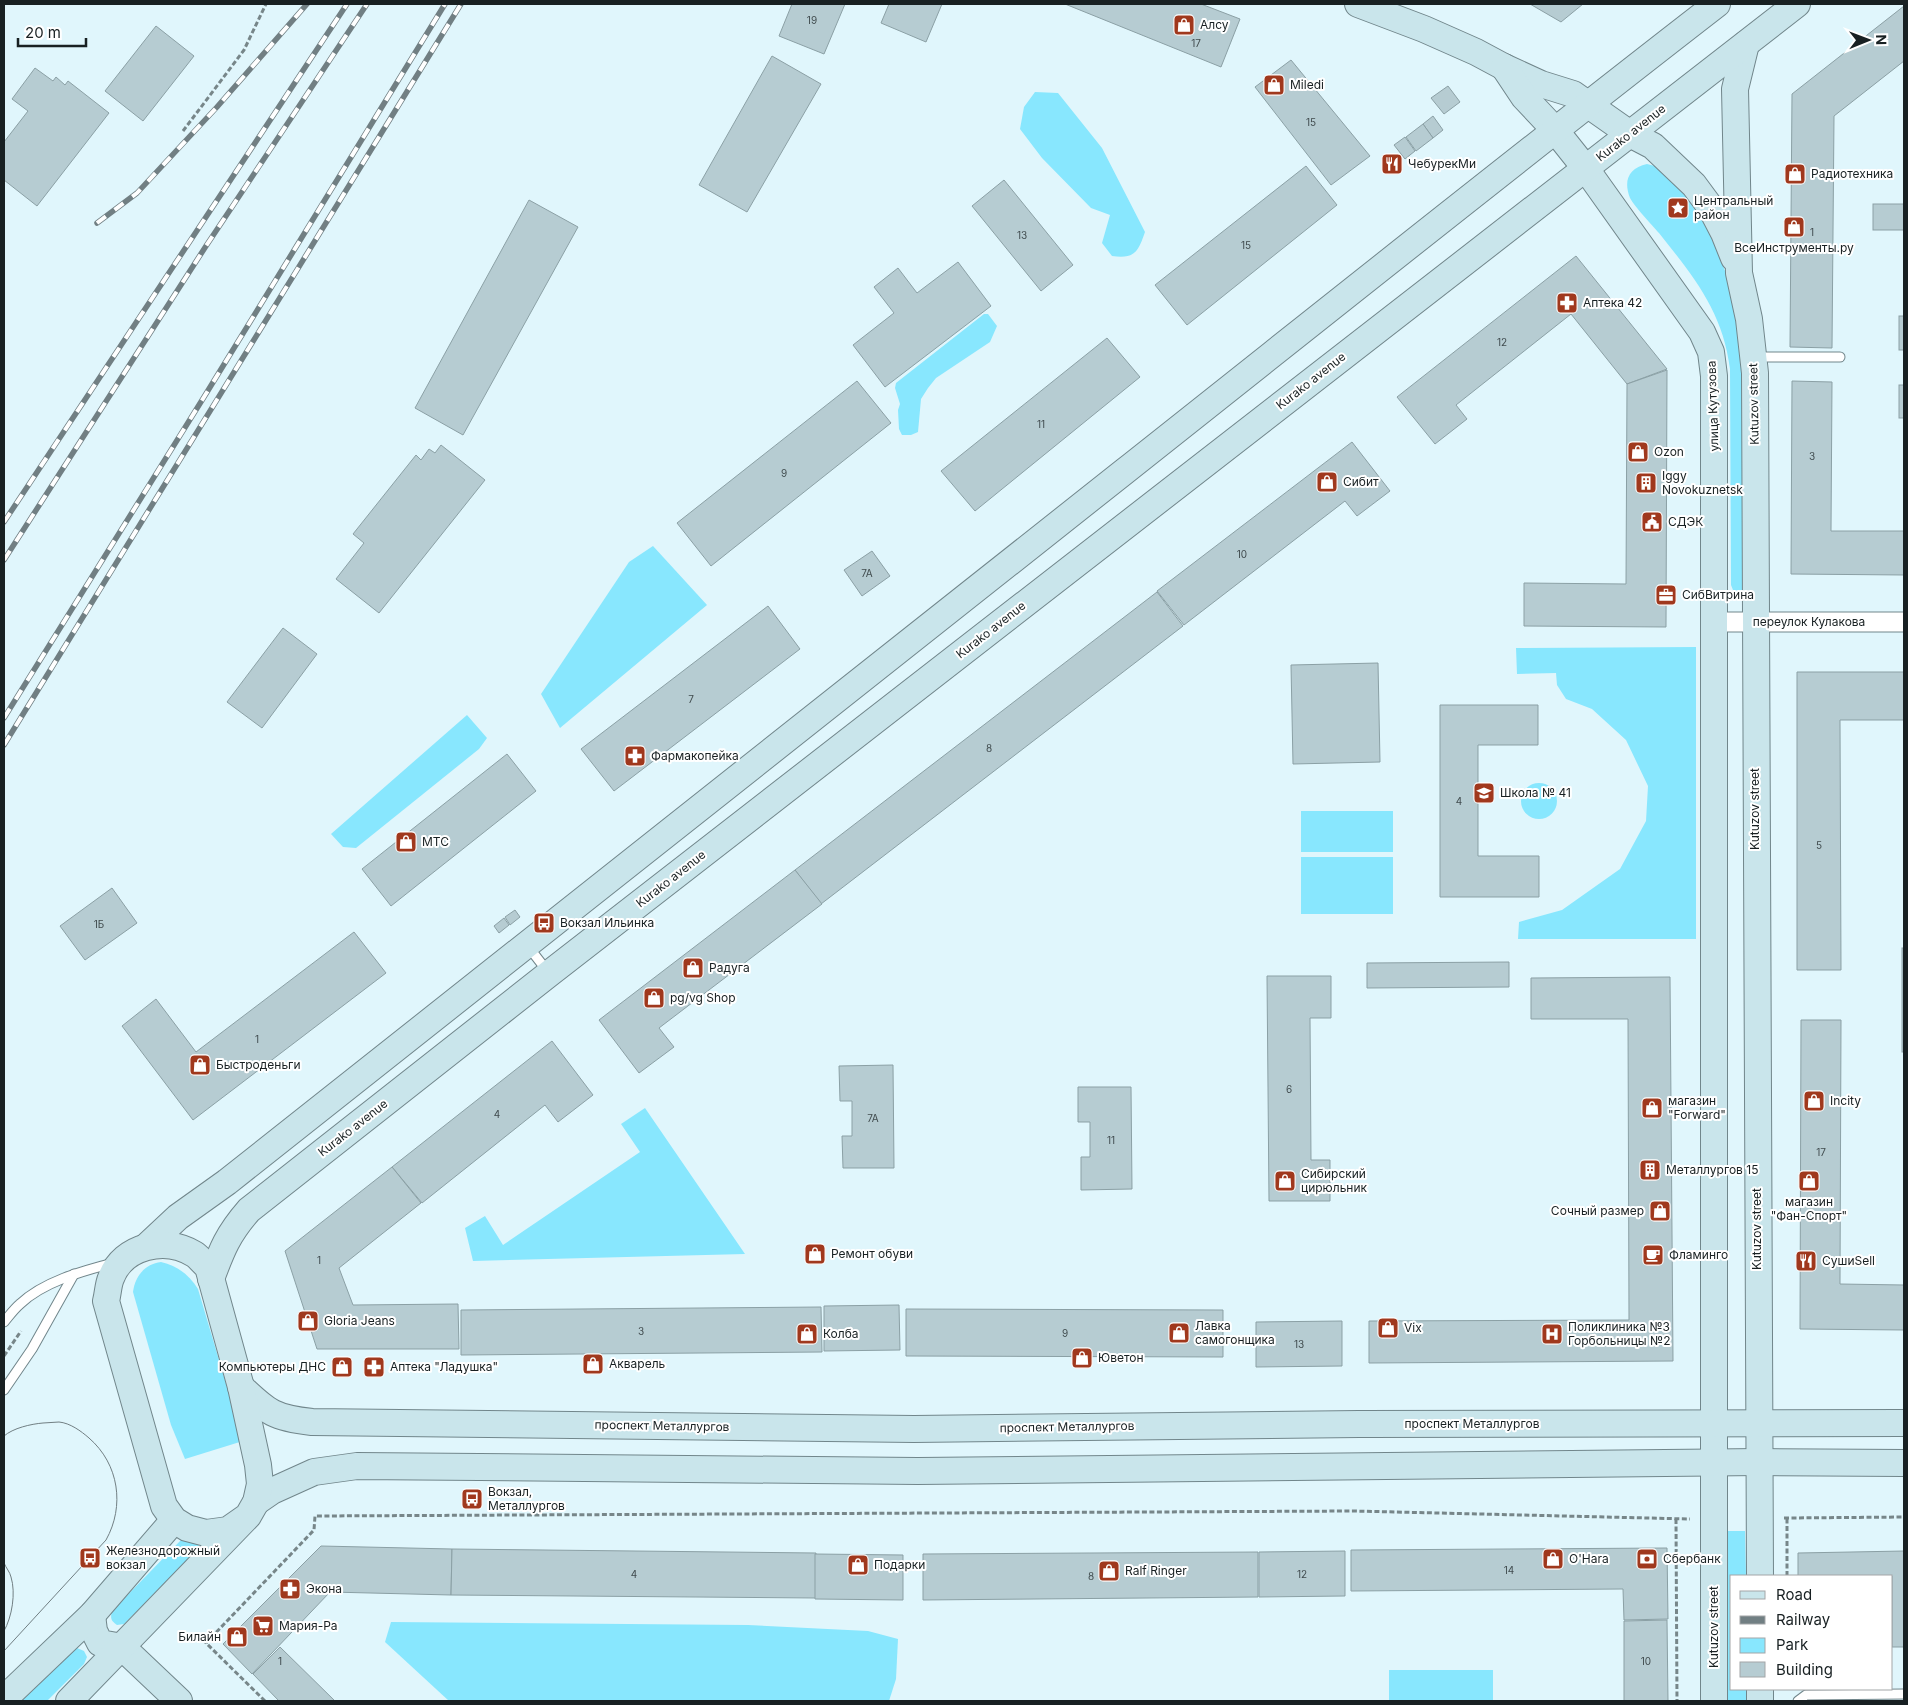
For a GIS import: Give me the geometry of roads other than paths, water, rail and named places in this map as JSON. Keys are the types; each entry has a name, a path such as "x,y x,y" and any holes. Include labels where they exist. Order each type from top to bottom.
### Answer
{"main road":[{"path":"1358,4 1424,29 1541,84 1574,94 1630,134 1653,146 1694,185 1711,208 1724,233 1739,273"},
{"path":"1717,4 525,943 226,1182 178,1217 147,1246 133,1252 122,1260 111,1278 106,1302 164,1506 174,1520 187,1528 206,1533 228,1530 272,1491 314,1472 357,1466 928,1471 1759,1462 1904,1463"},
{"name":"Kurako avenue","path":"212,1279 232,1230 249,1210 550,973 1797,4"},
{"name":"Kutuzov street","path":"1746,44 1735,89 1739,273 1749,319 1754,373 1760,1575"},
{"name":"улица Кутузова","path":"1504,67 1524,97 1555,130 1586,169 1702,332 1711,352 1714,376 1714,622"},
{"name":"Kutuzov street","path":"1714,622 1714,1701"},
{"path":"69,1701 252,1509 260,1484 241,1388 208,1267 194,1254 173,1245 147,1246"},
{"name":"проспект Металлургов","path":"241,1388 263,1408 274,1414 285,1419 312,1422 914,1429 1714,1423 1904,1424"},
{"path":"4,1698 92,1615 174,1520"},
{"path":"92,1615 94,1631 100,1643 122,1647 179,1701"}],"street":[{"name":"переулок Кулакова","path":"1714,622 1904,622"}],"lane":[{"path":"1753,356 1840,357"},
{"path":"525,943 550,973"},
{"path":"4,1322 20,1303 46,1287 74,1273 122,1260"},
{"path":"4,1390 32,1349 74,1273"},
{"path":"1798,1701 1806,1695 1904,1694"}],"tram line":[{"path":"4,1436 28,1425 59,1422 75,1428 89,1438 107,1460 113,1473 117,1500 116,1513 106,1540 4,1651"},
{"path":"4,1563 10,1575 13,1590 11,1612 4,1631"}],"railway":[{"path":"97,223 137,193 217,107 307,4"},
{"path":"4,522 347,4"},
{"path":"4,560 206,246 367,4"},
{"path":"4,718 445,4"},
{"path":"4,745 461,4"}],"place":[{"name":"Алсу","path":"1184,25"},
{"name":"Miledi","path":"1274,85"},
{"name":"ЧебурекМи","path":"1392,164"},
{"name":"Радиотехника","path":"1795,174"},
{"name":"Центральный район","path":"1678,208"},
{"name":"ВсеИнструменты.ру","path":"1794,227"},
{"name":"Аптека 42","path":"1567,303"},
{"name":"Ozon","path":"1638,452"},
{"name":"Сибит","path":"1327,482"},
{"name":"Iggy Novokuznetsk","path":"1646,483"},
{"name":"СДЭК","path":"1652,522"},
{"name":"СибВитрина","path":"1666,595"},
{"name":"Фармакопейка","path":"635,756"},
{"name":"Школа № 41","path":"1484,793"},
{"name":"МТС","path":"406,842"},
{"name":"Вокзал Ильинка","path":"544,923"},
{"name":"Радуга","path":"693,968"},
{"name":"pg/vg Shop","path":"654,998"},
{"name":"Быстроденьги","path":"200,1065"},
{"name":"Incity","path":"1814,1101"},
{"name":"магазин \"Forward\"","path":"1652,1108"},
{"name":"Металлургов 15","path":"1650,1170"},
{"name":"Сибирский цирюльник","path":"1285,1181"},
{"name":"магазин \"Фан-Спорт\"","path":"1809,1181"},
{"name":"Сочный размер","path":"1660,1211"},
{"name":"Ремонт обуви","path":"815,1254"},
{"name":"Фламинго","path":"1653,1255"},
{"name":"СушиSell","path":"1806,1261"},
{"name":"Gloria Jeans","path":"308,1321"},
{"name":"Vix","path":"1388,1328"},
{"name":"Лавка самогонщика","path":"1179,1333"},
{"name":"Колба","path":"807,1334"},
{"name":"Поликлиника №3 Горбольницы №2","path":"1552,1334"},
{"name":"Юветон","path":"1082,1358"},
{"name":"Акварель","path":"593,1364"},
{"name":"Компьютеры ДНС","path":"342,1367"},
{"name":"Аптека \"Ладушка\"","path":"374,1367"},
{"name":"Вокзал, Металлургов","path":"472,1499"},
{"name":"Железнодорожный вокзал","path":"90,1558"},
{"name":"O'Hara","path":"1553,1559"},
{"name":"Сбербанк","path":"1647,1559"},
{"name":"Подарки","path":"858,1565"},
{"name":"Ralf Ringer","path":"1109,1571"},
{"name":"Экона","path":"290,1589"},
{"name":"Мария-Ра","path":"263,1626"},
{"name":"Билайн","path":"237,1637"}]}
